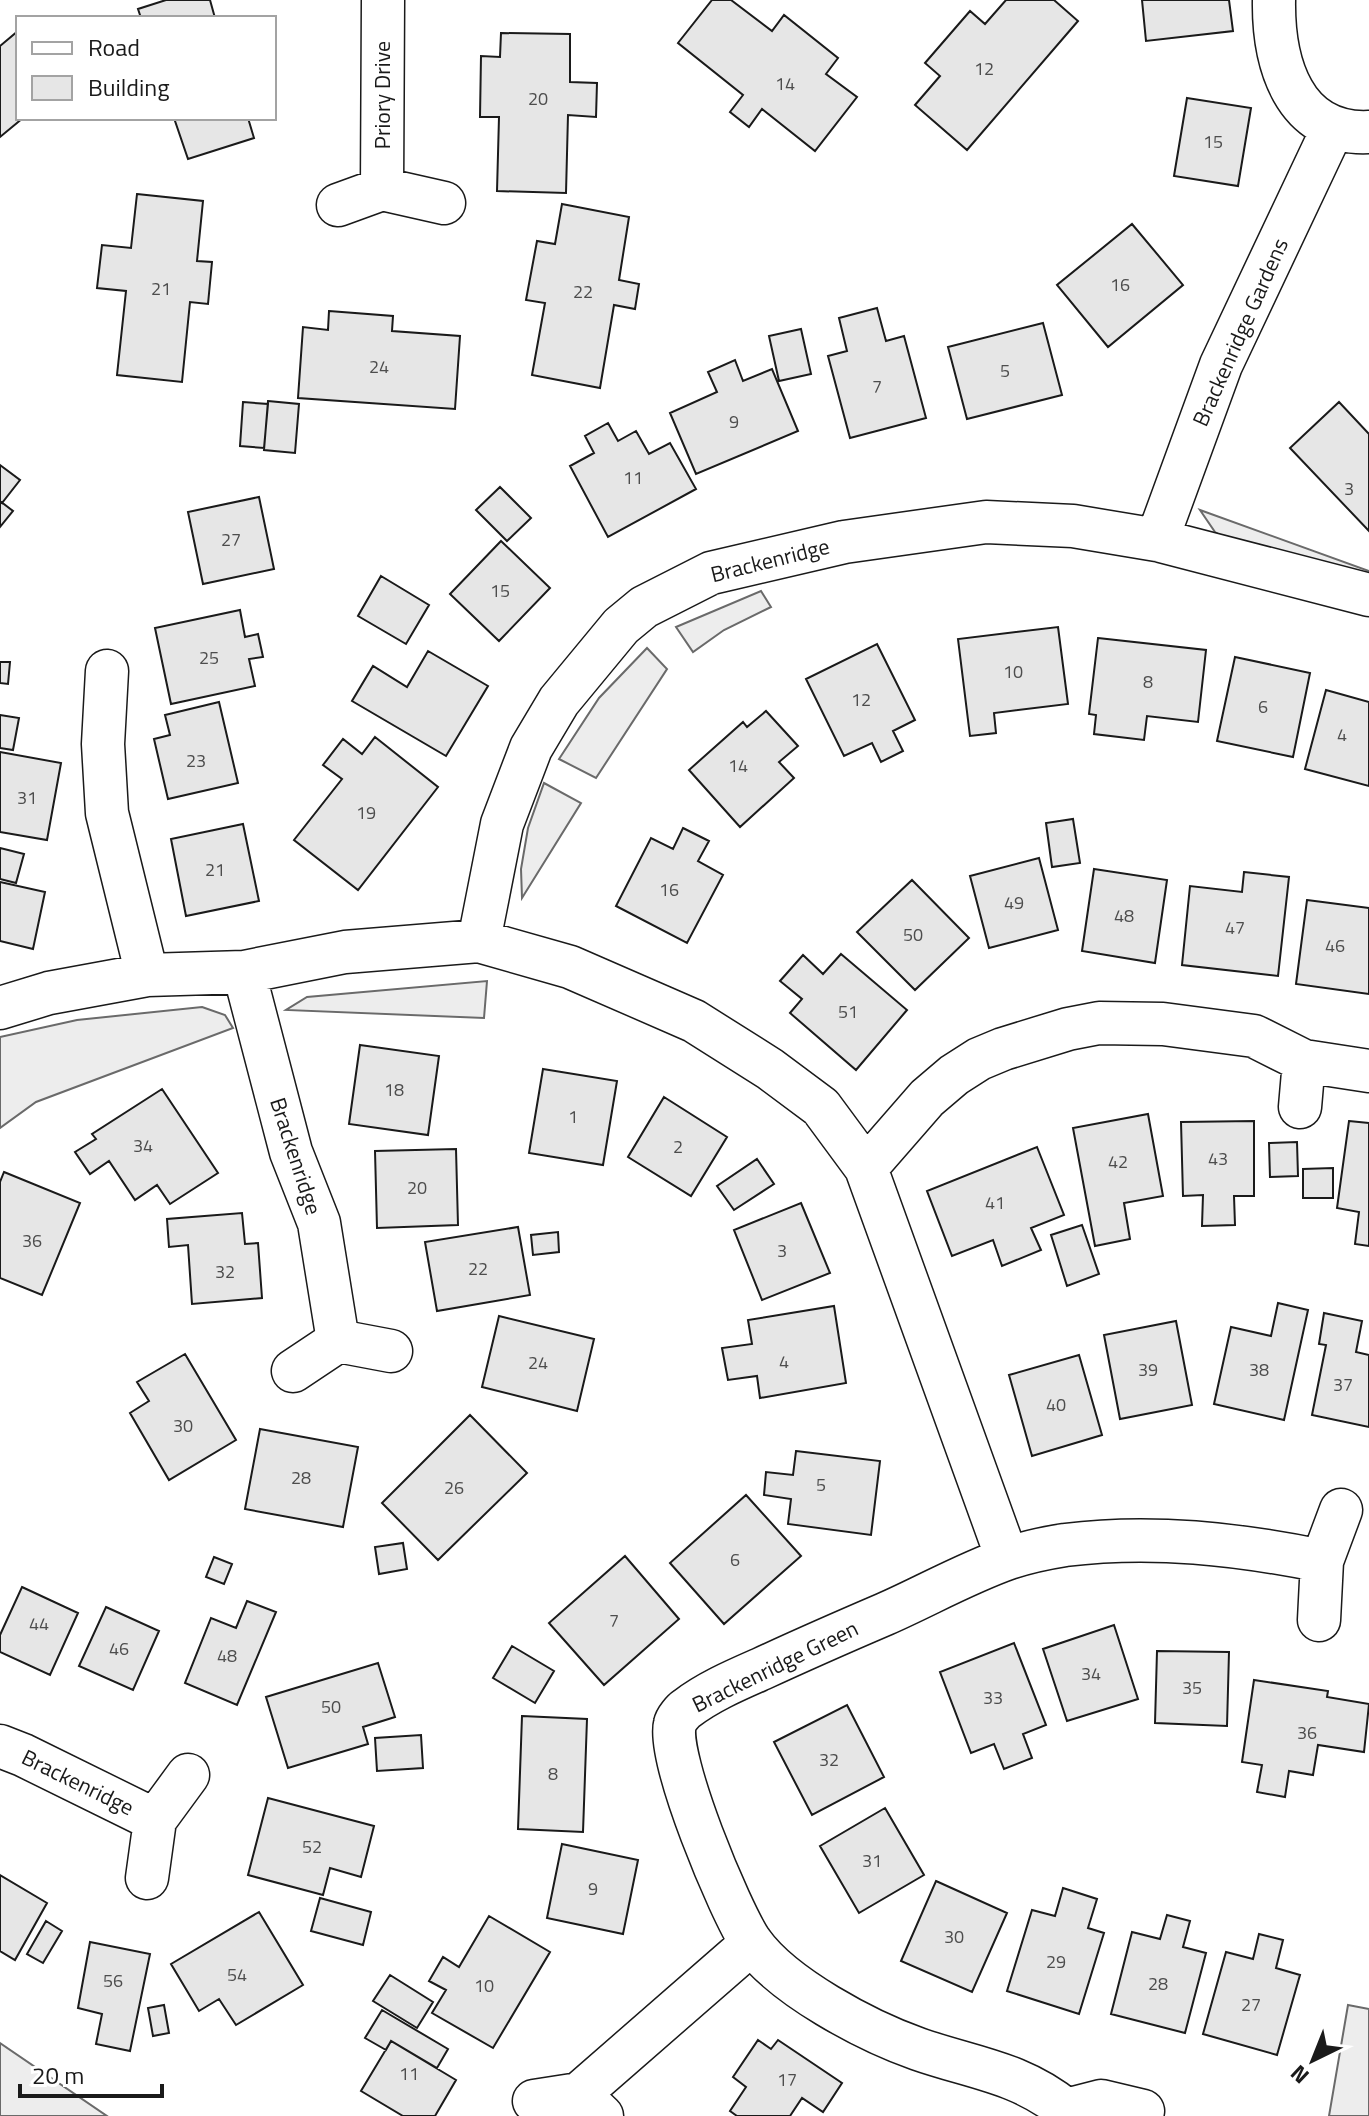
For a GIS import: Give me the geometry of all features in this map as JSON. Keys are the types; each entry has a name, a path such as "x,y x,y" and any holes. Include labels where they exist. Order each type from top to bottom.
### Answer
{"street":[{"name":"Priory Drive","path":"382,189 383,0"},
{"name":"Brackenridge Gardens","path":"1157,540 1221,365 1351,130 1312,116 1296,97 1277,53 1274,0"},
{"path":"338,205 382,189 444,203"},
{"name":"Brackenridge","path":"479,941 502,824 531,748 559,701 621,626 644,607 711,573 844,542 986,522 1073,526 1157,540 1369,595"},
{"path":"107,671 103,744 107,813 147,975"},
{"path":"0,1008 49,993 147,975 244,972 345,952 479,941 570,967 694,1021 770,1069 821,1107 866,1168 1007,1558"},
{"name":"Brackenridge","path":"244,972 291,1152 319,1223 338,1341"},
{"path":"866,1168 927,1098 954,1075 1003,1049 1099,1023 1132,1022 1254,1036 1304,1061 1369,1071"},
{"path":"1300,1107 1304,1061"},
{"path":"293,1371 338,1341 391,1351"},
{"path":"1319,1620 1322,1561 1341,1510"},
{"name":"Brackenridge Green","path":"1143,2111 1101,2101 1066,2113 1047,2094 1021,2081 920,2050 847,2017 782,1973 752,1943 727,1898 683,1783 676,1749 675,1723 685,1709 732,1682 1007,1558 1036,1550 1135,1541 1201,1542 1264,1549 1322,1561"},
{"name":"Brackenridge","path":"0,1746 155,1820"},
{"name":"Brackenridge","path":"147,1878 155,1820 188,1775"},
{"path":"534,2101 590,2105 752,1943"}],"shaded area":[{"path":"1200,510 1369,571 1369,575 1225,538 1215,532"},
{"path":"761,591 771,607 724,630 693,652 676,627"},
{"path":"647,648 667,669 596,778 559,759 599,698"},
{"path":"544,783 581,803 522,898 521,869 528,828"},
{"path":"487,981 484,1018 286,1010 307,997"},
{"path":"202,1007 225,1015 233,1028 36,1102 0,1128 0,1037 77,1020"},
{"path":"1348,2005 1369,2009 1369,2116 1329,2116"},
{"path":"0,2043 107,2116 0,2116"}],"building":[{"path":"166,0 210,0 214,16 140,16 138,9"},
{"path":"712,0 731,0 772,31 784,15 838,58 826,74 857,97 815,151 762,109 749,127 730,112 743,95 678,43"},
{"path":"1006,0 1054,0 1078,21 967,150 915,105 940,76 925,63 970,11 985,24"},
{"path":"1142,0 1229,0 1233,31 1146,41"},
{"path":"16,33 16,120 21,120 0,137 0,46"},
{"path":"501,33 570,34 570,82 597,83 596,117 568,115 566,193 497,191 499,117 480,117 481,56 500,57"},
{"path":"1187,98 1251,108 1238,186 1174,176"},
{"path":"175,120 249,120 254,138 188,159"},
{"path":"137,194 203,201 197,261 212,262 208,304 190,302 182,382 117,375 126,291 97,288 102,245 131,248"},
{"path":"562,204 629,217 619,280 639,284 635,309 614,305 600,388 532,375 545,303 526,300 537,241 555,244"},
{"path":"1132,224 1183,285 1108,347 1057,285"},
{"path":"877,308 886,341 904,336 926,418 850,438 828,356 847,351 839,318"},
{"path":"329,311 393,316 392,331 460,336 455,409 298,398 303,327 328,330"},
{"path":"1043,323 1062,395 967,419 948,347"},
{"path":"801,329 811,374 779,381 769,336"},
{"path":"735,360 743,381 772,369 798,431 696,474 670,413 717,392 708,372"},
{"path":"268,401 299,404 295,453 264,450"},
{"path":"243,402 268,404 264,448 240,446"},
{"path":"1339,402 1369,434 1369,531 1290,448"},
{"path":"608,423 618,441 636,431 649,454 670,443 696,489 608,537 570,466 594,453 585,436"},
{"path":"0,465 20,480 2,503 0,501"},
{"path":"500,487 531,518 507,541 476,510"},
{"path":"259,497 274,569 203,584 188,512"},
{"path":"0,501 13,511 0,527"},
{"path":"501,541 550,588 499,641 450,594"},
{"path":"381,576 429,605 406,644 358,616"},
{"path":"240,610 245,637 258,634 263,657 249,659 255,686 171,704 155,628"},
{"path":"1058,627 1068,704 994,713 996,733 970,736 958,639"},
{"path":"1098,638 1206,650 1198,722 1147,716 1144,740 1094,734 1096,715 1089,714"},
{"path":"877,644 915,720 893,731 903,751 881,762 872,743 844,756 806,679"},
{"path":"428,651 488,686 446,756 352,701 373,666 407,687"},
{"path":"1235,657 1310,673 1293,757 1217,741"},
{"path":"0,662 10,662 8,684 0,683"},
{"path":"1326,690 1369,702 1369,786 1305,769"},
{"path":"219,702 238,783 168,799 154,739 170,735 165,715"},
{"path":"766,711 798,746 779,762 794,778 740,827 689,770 743,722 747,727"},
{"path":"0,715 19,718 13,750 0,748"},
{"path":"375,737 438,787 358,890 294,840 342,779 323,765 343,739 362,754"},
{"path":"0,752 61,763 47,840 0,832"},
{"path":"1073,819 1080,863 1052,867 1046,823"},
{"path":"243,824 259,901 186,916 171,839"},
{"path":"683,828 709,841 698,861 723,875 687,943 616,906 651,838 673,849"},
{"path":"0,848 24,854 16,883 0,879"},
{"path":"1039,858 1058,930 989,948 970,876"},
{"path":"1094,869 1167,880 1155,963 1082,951"},
{"path":"1244,872 1289,877 1278,976 1182,965 1190,886 1242,892"},
{"path":"912,880 969,938 915,990 857,932"},
{"path":"0,882 45,892 33,949 0,941"},
{"path":"1307,900 1369,908 1369,994 1296,984"},
{"path":"841,954 907,1010 856,1070 790,1013 802,999 780,981 803,955 823,974"},
{"path":"360,1045 439,1056 428,1135 349,1124"},
{"path":"543,1069 617,1081 603,1165 529,1153"},
{"path":"162,1089 218,1173 170,1204 157,1185 135,1200 109,1161 90,1174 75,1152 96,1139 92,1134"},
{"path":"664,1097 727,1137 691,1196 628,1157"},
{"path":"1148,1114 1163,1196 1124,1203 1130,1239 1095,1246 1073,1128"},
{"path":"1254,1121 1254,1196 1234,1196 1235,1225 1202,1226 1203,1195 1183,1196 1181,1122"},
{"path":"1349,1121 1369,1123 1369,1246 1355,1244 1359,1212 1337,1208"},
{"path":"1297,1142 1298,1176 1270,1177 1269,1143"},
{"path":"1037,1147 1064,1215 1031,1228 1041,1250 1002,1266 993,1240 952,1256 927,1191"},
{"path":"456,1149 458,1225 377,1228 375,1151"},
{"path":"757,1159 774,1184 734,1210 717,1186"},
{"path":"1333,1168 1333,1198 1303,1198 1303,1169"},
{"path":"4,1172 80,1203 42,1295 0,1278 0,1182"},
{"path":"801,1203 830,1273 762,1300 734,1230"},
{"path":"242,1213 245,1244 258,1243 262,1298 192,1304 188,1245 169,1247 167,1219"},
{"path":"1082,1225 1099,1274 1067,1286 1051,1235"},
{"path":"518,1227 530,1295 437,1311 425,1242"},
{"path":"558,1232 559,1252 533,1255 531,1235"},
{"path":"1278,1303 1308,1310 1284,1420 1214,1404 1231,1327 1271,1336"},
{"path":"834,1306 846,1383 760,1398 757,1376 728,1380 722,1348 752,1344 748,1320"},
{"path":"1324,1313 1362,1321 1356,1352 1369,1355 1369,1427 1312,1415 1326,1345 1319,1344"},
{"path":"499,1316 594,1339 577,1411 482,1387"},
{"path":"1176,1321 1192,1405 1120,1419 1104,1335"},
{"path":"185,1354 236,1440 169,1480 130,1413 149,1401 137,1382"},
{"path":"1079,1355 1102,1435 1032,1456 1009,1375"},
{"path":"470,1415 527,1473 438,1560 382,1503"},
{"path":"260,1429 358,1447 343,1527 245,1509"},
{"path":"796,1451 880,1461 871,1535 788,1524 791,1499 764,1495 766,1472 793,1475"},
{"path":"746,1495 801,1556 724,1624 670,1563"},
{"path":"403,1543 407,1569 379,1574 375,1547"},
{"path":"625,1556 679,1619 604,1685 549,1623"},
{"path":"214,1557 232,1564 224,1584 206,1577"},
{"path":"22,1587 78,1613 50,1675 0,1652 0,1635"},
{"path":"247,1601 276,1612 237,1705 185,1683 211,1618 236,1628"},
{"path":"106,1607 159,1631 133,1690 79,1666"},
{"path":"1114,1625 1138,1699 1067,1721 1043,1649"},
{"path":"1014,1643 1046,1725 1023,1734 1032,1758 1004,1769 994,1744 971,1753 940,1672"},
{"path":"512,1646 554,1671 535,1703 493,1678"},
{"path":"1157,1651 1229,1652 1227,1726 1155,1723"},
{"path":"378,1663 395,1717 363,1727 368,1744 288,1768 266,1697"},
{"path":"1254,1680 1328,1691 1327,1697 1369,1704 1364,1752 1318,1745 1313,1775 1289,1771 1285,1797 1257,1792 1262,1765 1242,1762"},
{"path":"847,1705 884,1777 812,1815 774,1742"},
{"path":"522,1716 587,1719 583,1832 518,1829"},
{"path":"421,1735 423,1768 377,1771 375,1738"},
{"path":"268,1798 374,1826 361,1877 330,1868 323,1895 248,1875"},
{"path":"885,1808 924,1875 859,1913 820,1846"},
{"path":"562,1844 638,1860 623,1934 547,1918"},
{"path":"0,1875 47,1903 15,1960 0,1951"},
{"path":"936,1881 1007,1913 972,1992 901,1961"},
{"path":"1063,1888 1097,1899 1088,1928 1104,1933 1079,2014 1007,1991 1032,1910 1055,1916"},
{"path":"320,1898 371,1912 363,1945 311,1931"},
{"path":"259,1912 303,1985 236,2025 219,1999 199,2011 171,1964"},
{"path":"1167,1915 1190,1921 1183,1947 1206,1953 1185,2033 1111,2014 1132,1932 1160,1939"},
{"path":"489,1916 550,1952 493,2048 432,2013 446,1990 429,1981 443,1957 459,1967"},
{"path":"46,1921 62,1931 43,1963 27,1954"},
{"path":"1259,1934 1283,1940 1276,1968 1300,1975 1277,2055 1203,2034 1226,1952 1253,1959"},
{"path":"90,1942 150,1954 130,2051 96,2044 102,2014 78,2008"},
{"path":"390,1975 433,2002 417,2028 373,2001"},
{"path":"164,2005 169,2033 153,2036 148,2008"},
{"path":"382,2010 448,2049 437,2068 391,2041 386,2050 365,2038"},
{"path":"758,2040 771,2049 778,2040 842,2083 823,2112 802,2098 790,2116 737,2116 730,2111 746,2087 733,2077"},
{"path":"391,2041 456,2080 435,2116 403,2116 361,2091"}]}
